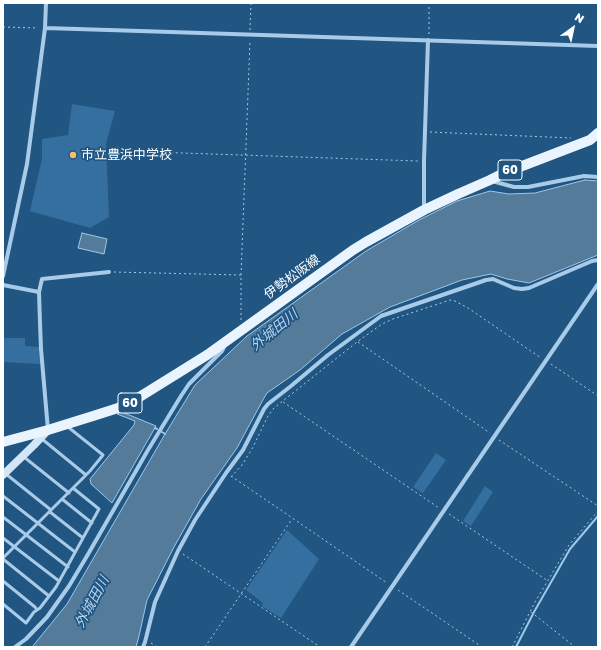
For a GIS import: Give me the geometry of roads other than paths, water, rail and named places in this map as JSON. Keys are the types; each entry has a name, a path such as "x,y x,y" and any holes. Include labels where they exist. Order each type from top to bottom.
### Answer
{"main road":[{"name":"伊勢松阪線","path":"3,442 48,430 118,408 133,401 207,355 366,242 424,210 458,194 518,167 590,140 598,133"}],"street":[{"path":"3,276 27,164 45,28 46,3"},
{"path":"45,28 598,46"},
{"path":"424,210 428,40"},
{"path":"490,180 514,187 528,187 584,176 598,177"},
{"path":"143,647 155,602 178,551 195,520 243,450 268,404 328,355 381,316 486,280 493,279 514,288 529,288 592,261 598,260"},
{"path":"4,474 48,430 41,349 39,292 42,279 109,272"},
{"path":"351,647 598,284"},
{"path":"3,285 39,292"},
{"path":"15,647 26,639 47,618 69,586 181,396 189,384 222,351 226,341"}],"lane":[{"path":"49,596 3,558 86,475 103,455 68,428 67,424"},
{"path":"40,438 86,475"},
{"path":"22,456 69,492"},
{"path":"4,474 83,538"},
{"path":"3,604 26,622 40,608 68,567 99,509 73,488"},
{"path":"3,496 75,552"},
{"path":"62,499 92,523"},
{"path":"3,517 68,567"},
{"path":"3,538 59,581"},
{"path":"3,581 37,610"}],"water":[{"name":"外城田川","path":"585,180 598,181 598,255 529,283 491,274 462,280 390,307 342,334 300,370 267,393 237,448 201,499 174,547 147,600 136,647 32,647 67,604 195,385 247,336 366,251 419,220 457,201 490,191 509,194 535,193"},
{"path":"82,233 107,239 104,254 78,248"},
{"path":"122,412 156,426 112,503 91,484 90,479 134,425 135,421 117,414"}],"waterway":[{"path":"516,647 570,549 598,516"}],"place":[{"name":"市立豊浜中学校","path":"73,155"}]}
